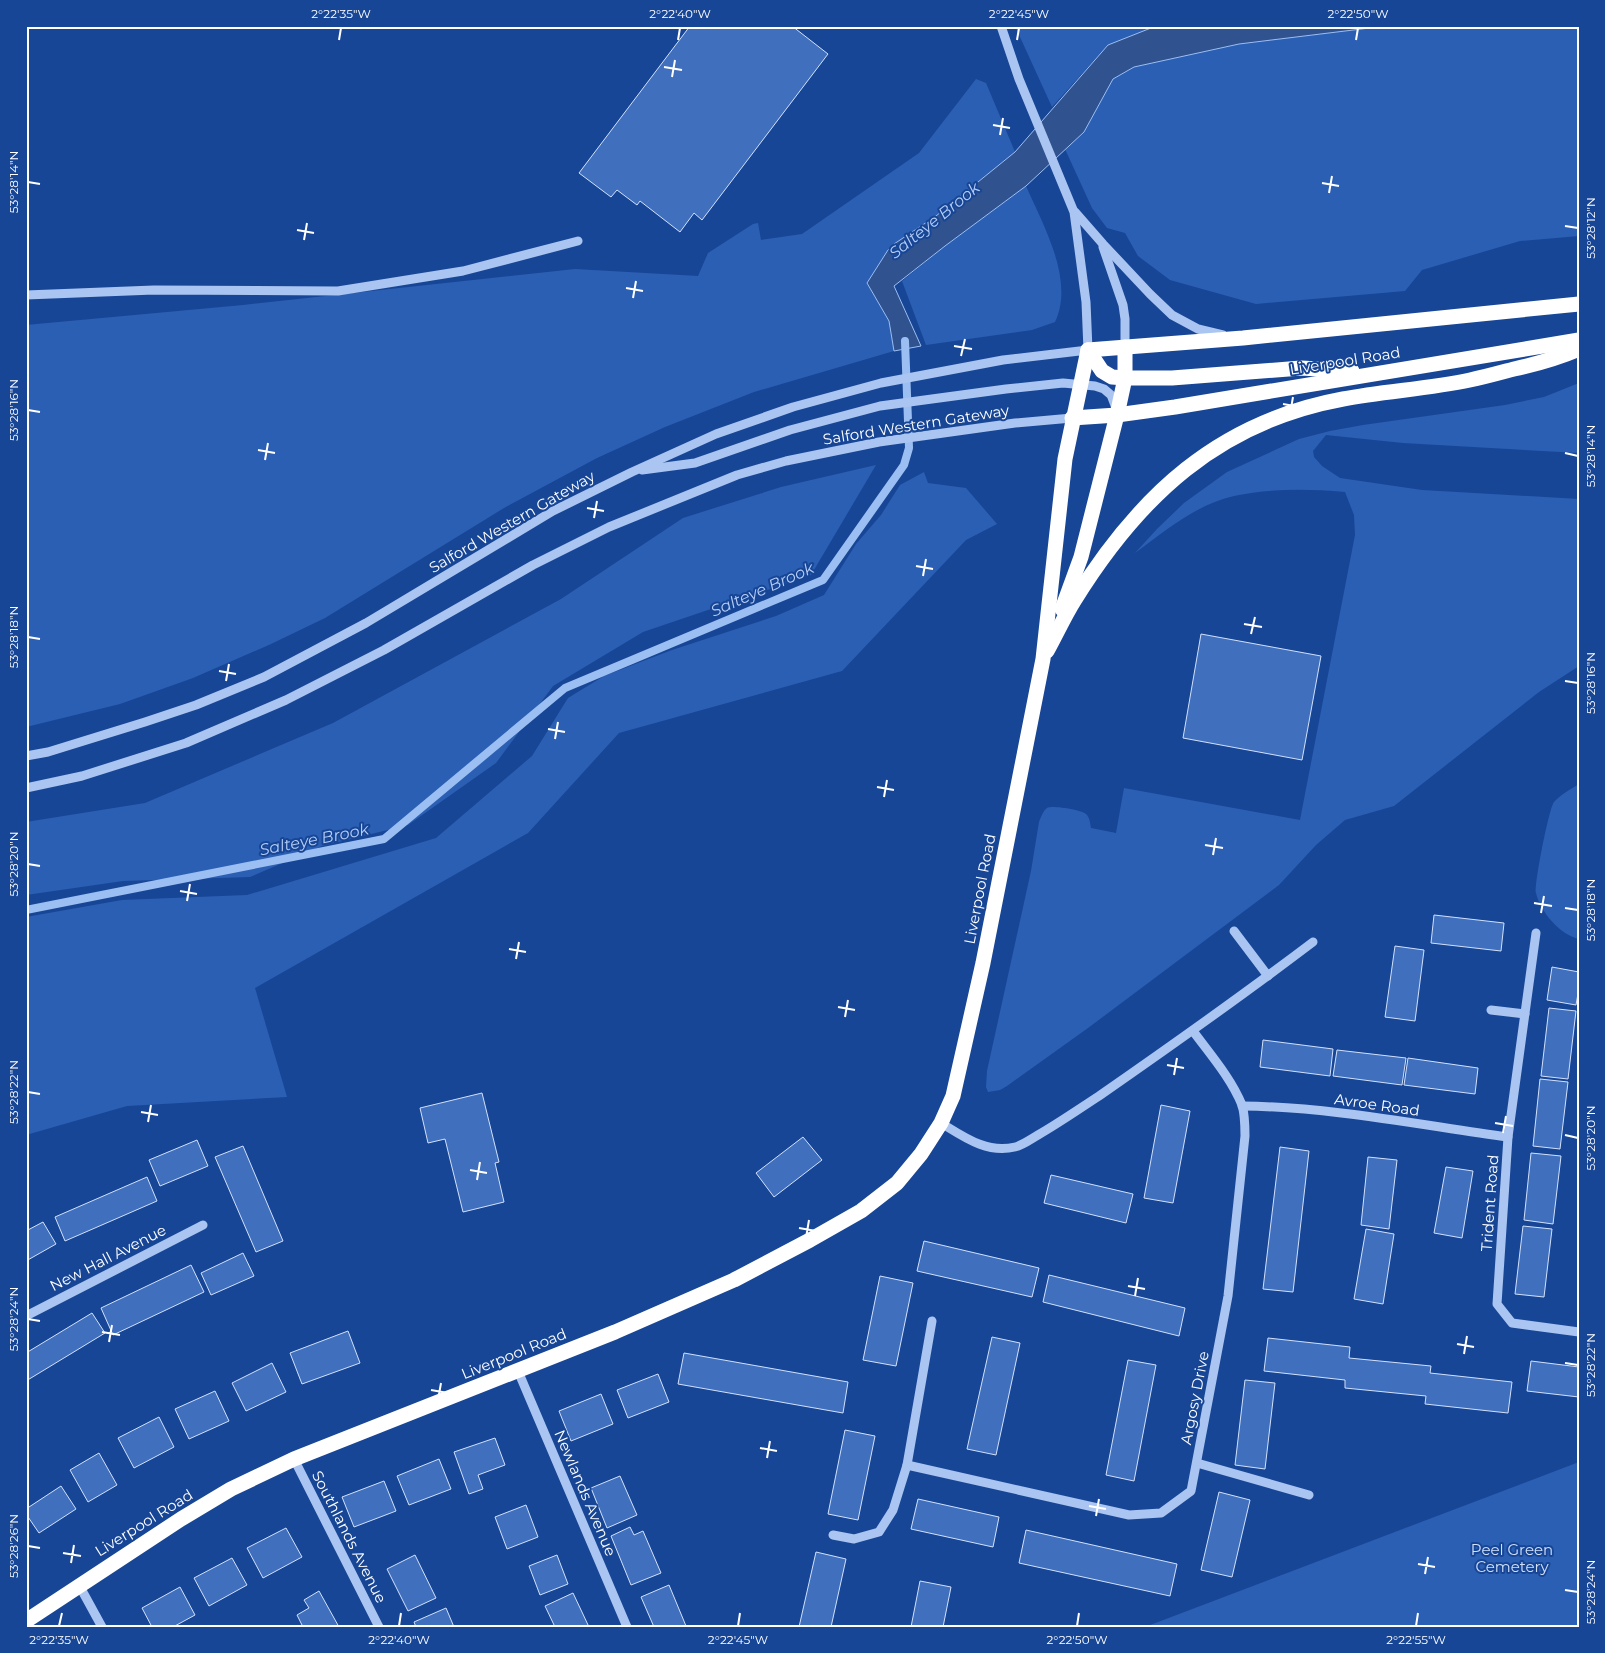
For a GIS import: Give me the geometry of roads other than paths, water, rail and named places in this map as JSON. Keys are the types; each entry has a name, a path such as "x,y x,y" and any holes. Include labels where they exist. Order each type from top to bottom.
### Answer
{"highway":[{"name":"Liverpool Road","path":"26,1620 215,1499 294,1459 615,1332 734,1280 853,1216 897,1183 921,1154 941,1123 953,1096 979,981 1043,659 1065,459 1072,418 1082,384 1088,350 1243,338 1579,304"},
{"name":"Liverpool Road","path":"1072,418 1117,415 1176,407 1579,340"},
{"name":"Liverpool Road","path":"1043,659 1081,557 1125,378 1125,346"},
{"path":"1043,659 1073,603 1100,562 1136,516 1175,477 1219,444 1253,426 1290,412 1342,399 1469,380 1557,358 1579,349"},
{"path":"1088,350 1102,371 1112,377 1125,378 1172,378 1301,368 1381,372"}],"street":[{"path":"1001,26 1018,78 1074,212 1086,302 1088,350"},
{"path":"1074,212 1172,315 1198,329 1214,334 1243,338"},
{"path":"26,295 154,290 338,291 462,271 578,241"},
{"path":"1103,244 1123,305 1125,346"},
{"name":"Salford Western Gateway","path":"26,756 48,752 145,722 196,705 264,677 366,623 553,511 632,472 716,434 793,407 881,383 1036,355 1088,350"},
{"path":"632,472 695,463 790,430 880,406 1039,385 1082,384 1095,386 1111,395 1116,403 1117,415"},
{"name":"Salford Western Gateway","path":"26,788 82,776 186,743 286,700 384,650 533,565 609,527 737,475 786,461 878,442 934,433 1072,418"},
{"path":"1234,931 1268,976"},
{"name":"Trident Road","path":"1536,933 1508,1137 1497,1304 1512,1323 1579,1332"},
{"path":"941,1123 973,1142 986,1147 1001,1149 1016,1147 1059,1123 1193,1031 1313,942"},
{"path":"1491,1010 1525,1014"},
{"name":"Argosy Drive","path":"907,1465 1129,1515 1161,1513 1190,1492 1228,1296 1245,1136 1242,1106 1225,1075 1193,1031"},
{"name":"Avroe Road","path":"1242,1106 1271,1106 1342,1114 1508,1137"},
{"name":"New Hall Avenue","path":"26,1316 203,1224"},
{"path":"832,1535 854,1538 879,1532 893,1510 907,1465 932,1321"},
{"name":"Newlands Avenue","path":"518,1371 627,1627"},
{"name":"Southlands Avenue","path":"294,1459 379,1627"},
{"path":"1197,1463 1309,1495"},
{"path":"79,1585 102,1627"}],"water":[{"path":"1156,26 1386,26 1239,44 1134,67 1113,79 1084,132 1026,186 894,286 921,346 894,351 889,321 867,283 888,250 936,216 1015,152 1108,45"}],"waterway":[{"name":"Salteye Brook","path":"26,910 384,839 565,688 823,580 904,465 909,448 905,341"}],"park label":[{"name":"Peel Green Cemetery","path":"1512,1558"}]}
